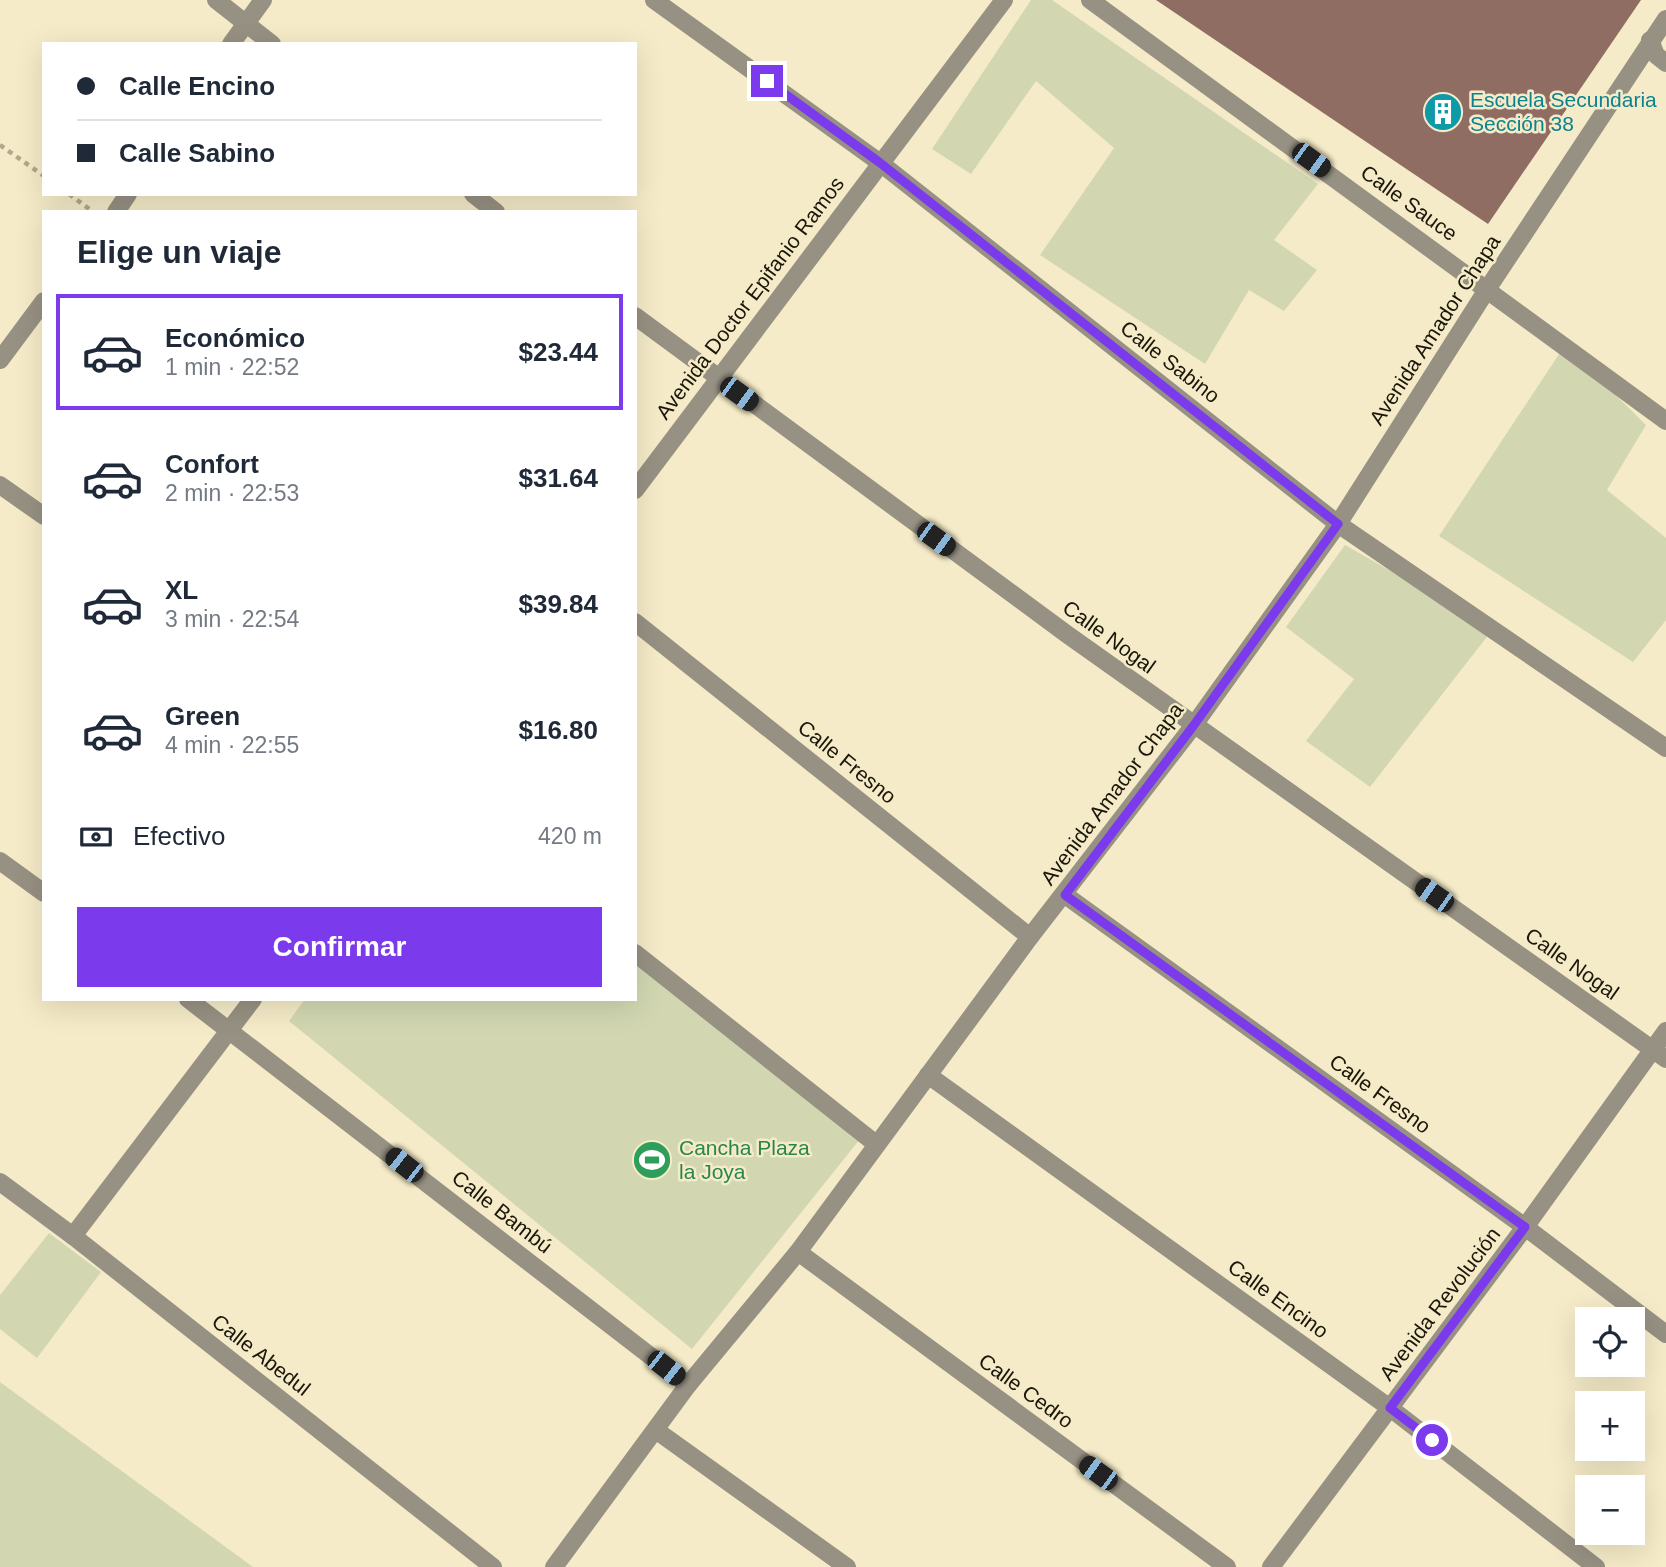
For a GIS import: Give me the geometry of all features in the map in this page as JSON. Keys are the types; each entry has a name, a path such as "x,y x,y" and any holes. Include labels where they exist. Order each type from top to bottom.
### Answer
{"street":[{"path":"216,0 269,42"},
{"path":"231,42 263,0"},
{"name":"Calle Sabino","path":"654,0 879,162 1338,524 1666,748"},
{"name":"Avenida Doctor Epifanio Ramos","path":"637,487 1003,0"},
{"name":"Calle Sauce","path":"1090,0 1488,288 1666,421"},
{"name":"Avenida Amador Chapa","path":"554,1567 657,1431 688,1385 798,1252 1030,937 1194,725 1338,524 1488,288 1666,19"},
{"path":"1650,40 1656,55 1666,63"},
{"path":"476,196 493,210"},
{"path":"0,360 42,304"},
{"name":"Calle Nogal","path":"637,318 1194,725 1660,1054"},
{"path":"0,485 42,515"},
{"name":"Calle Fresno","path":"637,624 1030,937"},
{"path":"0,861 42,892"},
{"name":"Calle Fresno","path":"1065,895 1525,1227 1666,1334"},
{"path":"637,955 876,1144"},
{"name":"Calle Bambú","path":"191,1001 688,1385"},
{"path":"73,1236 252,1001"},
{"name":"Avenida Revolución","path":"1271,1567 1525,1227 1660,1054 1666,1031"},
{"name":"Calle Encino","path":"929,1075 1390,1408 1596,1567"},
{"name":"Calle Abedul","path":"0,1182 73,1236 493,1567"},
{"name":"Calle Cedro","path":"798,1252 1227,1567"},
{"path":"657,1431 847,1567"}],"path":[{"path":"0,145 42,175"},
{"path":"72,196 90,210"}],"green space":[{"path":"1031,0 1052,0 1318,184 1274,240 1317,270 1284,311 1249,290 1205,364 1040,255 1114,148 1036,81 971,174 932,149"},
{"path":"1565,345 1646,425 1607,490 1666,538 1666,620 1633,662 1439,536"},
{"path":"1345,545 1493,629 1370,787 1306,741 1354,679 1286,627"},
{"path":"637,963 864,1134 692,1349 289,1021 304,1001 637,1001"},
{"path":"49,1233 101,1272 37,1358 0,1329 0,1295"},
{"path":"0,1382 253,1567 0,1567"}],"building":[{"name":"Escuela Secundaria Sección 38","path":"1156,0 1641,0 1488,224"}],"place":[{"name":"Escuela Secundaria Sección 38","path":"1443,112"},
{"name":"Cancha Plaza la Joya","path":"652,1160"}],"route":[{"path":"767,81 879,162 1338,524 1194,725 1065,895 1525,1227 1390,1408 1432,1440"}]}
